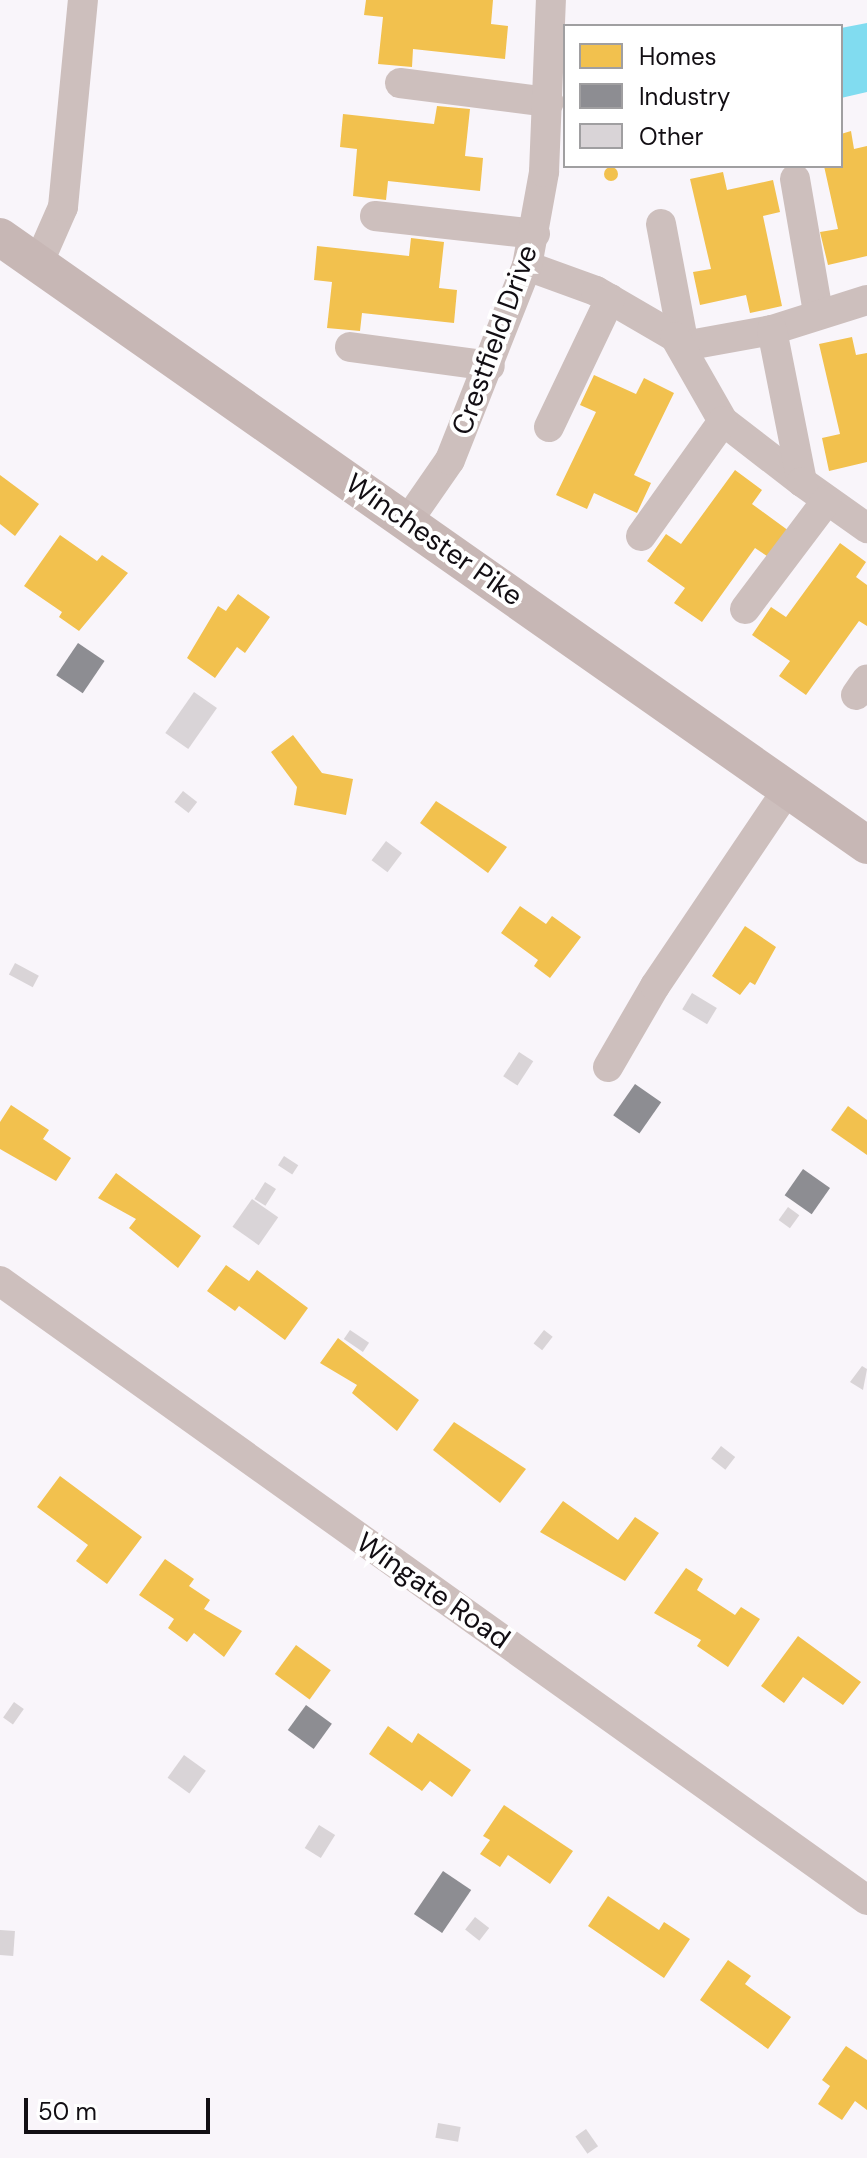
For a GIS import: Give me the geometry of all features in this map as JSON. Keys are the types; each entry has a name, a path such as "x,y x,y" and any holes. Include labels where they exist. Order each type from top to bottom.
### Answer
{"main road":[{"name":"Winchester Pike","path":"0,237 867,845"}],"street":[{"path":"38,264 63,207 83,0"},
{"name":"Crestfield Drive","path":"407,522 450,460 490,366 527,266 535,234 549,102 551,0"},
{"path":"400,83 549,102"},
{"path":"795,179 818,312"},
{"path":"375,216 535,234"},
{"path":"661,224 684,346 723,421 867,528"},
{"path":"527,266 610,299 651,320 684,346 772,330 818,312 867,300"},
{"path":"549,427 610,299"},
{"path":"772,330 802,482"},
{"path":"350,347 490,366"},
{"path":"641,536 723,421"},
{"path":"745,609 827,500"},
{"path":"608,1067 655,986 788,789"},
{"name":"Wingate Road","path":"0,1281 867,1900"}],"water":[{"path":"867,23 867,92 843,98 843,28"}],"building: Homes":[{"path":"366,0 493,0 491,24 508,26 505,59 413,49 412,67 378,64 383,17 364,15"},
{"path":"437,106 470,109 465,156 483,158 480,191 388,181 386,200 353,196 357,149 340,147 343,114 434,124"},
{"path":"851,131 854,149 867,146 867,256 828,265 820,232 838,229 824,168 843,168 843,133"},
{"path":"606,169 616,169 616,179 606,179"},
{"path":"723,172 727,190 773,180 780,212 763,216 782,306 750,313 746,295 700,305 693,272 711,269 690,179"},
{"path":"411,238 444,242 439,288 457,290 454,323 362,313 360,331 327,328 332,282 314,280 317,246 409,256"},
{"path":"852,337 856,355 867,353 867,462 829,471 822,438 840,434 819,344"},
{"path":"594,375 636,394 644,378 674,393 634,475 651,483 637,513 594,493 587,509 556,495 596,412 580,405"},
{"path":"735,470 762,490 752,504 789,531 770,558 755,548 702,622 674,603 685,588 647,561 666,534 681,544"},
{"path":"0,475 39,504 15,536 0,524"},
{"path":"60,535 97,561 102,555 128,573 79,631 59,617 62,612 24,586"},
{"path":"840,543 866,562 856,577 867,585 867,626 859,621 806,695 779,676 790,661 752,635 771,607 786,617"},
{"path":"238,594 270,617 245,653 237,647 215,678 187,658 218,606 226,611"},
{"path":"293,735 322,773 353,779 346,815 294,805 297,787 271,752"},
{"path":"436,801 507,847 488,873 420,823"},
{"path":"520,906 546,924 552,916 581,937 550,978 534,966 538,960 501,933"},
{"path":"745,926 776,947 755,985 750,982 740,995 712,976"},
{"path":"11,1105 49,1130 43,1139 71,1158 56,1181 0,1149 0,1122"},
{"path":"848,1106 867,1120 867,1155 831,1130"},
{"path":"116,1173 201,1236 178,1268 129,1228 136,1219 98,1198"},
{"path":"226,1265 249,1281 257,1270 308,1308 285,1340 239,1306 235,1311 207,1291"},
{"path":"338,1338 419,1400 397,1431 352,1393 357,1385 320,1363"},
{"path":"454,1422 526,1469 500,1503 433,1450"},
{"path":"60,1476 142,1537 107,1584 76,1561 88,1545 37,1507"},
{"path":"563,1501 618,1540 635,1517 659,1533 625,1581 540,1532"},
{"path":"165,1559 194,1579 189,1586 210,1600 204,1609 242,1631 224,1657 194,1633 187,1642 168,1628 174,1619 139,1595"},
{"path":"686,1568 703,1579 697,1590 735,1615 741,1607 760,1619 728,1667 697,1646 701,1640 654,1613"},
{"path":"798,1636 861,1682 843,1705 803,1677 784,1703 761,1686"},
{"path":"296,1645 331,1670 310,1699 275,1674"},
{"path":"388,1726 412,1743 418,1733 471,1770 452,1797 430,1781 422,1791 369,1754"},
{"path":"504,1805 573,1851 550,1884 508,1855 500,1867 480,1854 490,1840 483,1836"},
{"path":"608,1896 659,1930 664,1922 690,1939 664,1978 588,1926"},
{"path":"728,1960 751,1976 745,1984 791,2017 768,2049 700,2000"},
{"path":"846,2046 867,2060 867,2110 855,2101 842,2120 818,2104 830,2086 822,2080"}],"building: Industry":[{"path":"78,643 105,661 83,693 56,675"},
{"path":"635,1084 661,1102 639,1133 613,1115"},
{"path":"803,1169 830,1188 812,1214 785,1195"},
{"path":"306,1705 332,1724 314,1749 288,1730"},
{"path":"443,1871 471,1890 442,1933 414,1914"}],"building: Other":[{"path":"194,692 217,708 188,749 165,733"},
{"path":"183,791 197,802 189,813 174,802"},
{"path":"386,841 402,853 388,872 372,860"},
{"path":"15,963 39,976 33,987 9,974"},
{"path":"692,993 717,1008 707,1024 682,1009"},
{"path":"519,1052 533,1061 517,1086 503,1076"},
{"path":"284,1156 298,1165 292,1174 278,1165"},
{"path":"265,1182 276,1189 265,1206 254,1199"},
{"path":"252,1199 278,1217 259,1245 232,1227"},
{"path":"788,1207 799,1215 790,1228 779,1220"},
{"path":"350,1330 369,1343 363,1352 344,1339"},
{"path":"544,1330 553,1337 542,1350 534,1343"},
{"path":"862,1366 867,1369 863,1390 850,1382"},
{"path":"721,1446 735,1457 725,1470 711,1459"},
{"path":"14,1702 24,1709 13,1724 3,1718"},
{"path":"184,1755 206,1771 189,1794 168,1778"},
{"path":"319,1825 335,1835 321,1858 305,1848"},
{"path":"475,1917 489,1928 479,1941 465,1930"},
{"path":"0,1930 15,1931 13,1956 0,1955"},
{"path":"438,2123 461,2127 458,2142 435,2138"},
{"path":"586,2129 598,2146 587,2154 575,2136"}]}
